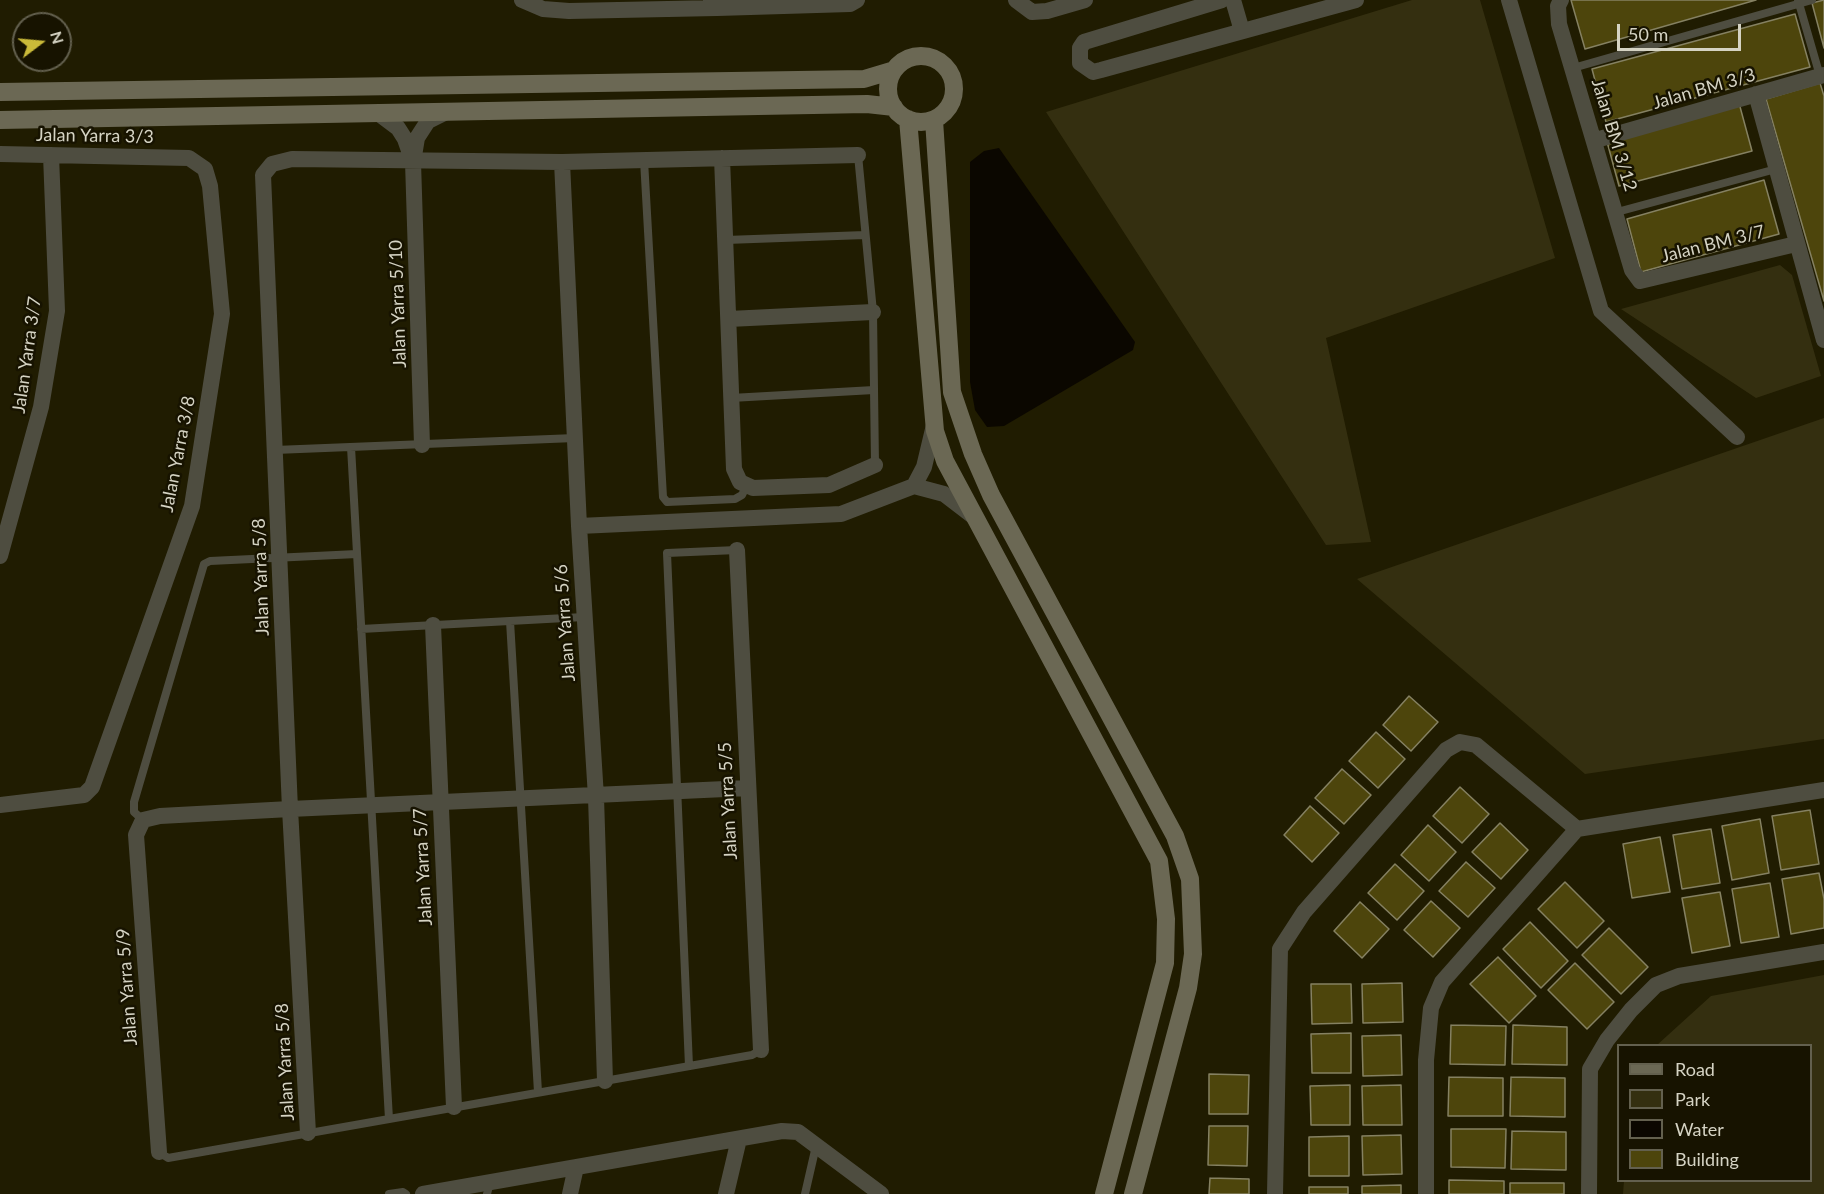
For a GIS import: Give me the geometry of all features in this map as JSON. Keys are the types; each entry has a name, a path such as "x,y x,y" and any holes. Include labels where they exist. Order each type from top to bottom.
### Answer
{"street":[{"path":"522,0 543,9 568,11 714,4 850,4 857,0"},
{"path":"1016,0 1032,12 1047,11 1085,0"},
{"path":"1222,0 1084,42 1080,48 1080,63 1093,72 1356,0"},
{"path":"1233,0 1242,31"},
{"path":"1509,0 1601,311 1737,437"},
{"name":"Jalan BM 3/12","path":"1562,0 1558,6 1559,24 1596,140 1632,270 1640,281"},
{"path":"0,120 867,104 901,113 923,122 934,120 951,105 954,83 943,64 922,55 901,62 894,70 888,89 901,113 934,424 945,461 1159,861 1166,919 1165,963 1104,1194"},
{"path":"0,92 864,79 894,70"},
{"name":"Jalan BM 3/3","path":"1596,140 1822,75"},
{"path":"1756,94 1824,340"},
{"name":"Jalan Yarra 5/10","path":"422,444 413,162 417,138 428,121 447,111"},
{"name":"Jalan Yarra 5/10","path":"378,113 398,128 405,139 413,162"},
{"path":"934,120 952,392 973,454 991,495 1175,836 1190,879 1193,954 1188,988 1133,1194"},
{"name":"Jalan Yarra 3/3","path":"0,154 189,158"},
{"name":"Jalan Yarra 3/7","path":"0,556 40,407 57,311 51,155"},
{"name":"Jalan Yarra 5/8","path":"308,1133 290,808 263,174 272,164 292,159 562,162 858,155"},
{"name":"Jalan Yarra 3/8","path":"0,805 84,795 92,787 192,506 222,314 210,186 205,169 189,158"},
{"path":"723,158 734,469 740,482 753,489 829,485 876,465"},
{"name":"Jalan Yarra 5/6","path":"562,162 579,526 596,796 605,1081"},
{"name":"Jalan BM 3/7","path":"1640,281 1796,244"},
{"path":"729,319 873,312"},
{"path":"914,486 924,467 934,424"},
{"path":"579,526 841,514 914,486 944,494 974,516"},
{"name":"Jalan Yarra 5/5","path":"737,550 761,1050"},
{"name":"Jalan Yarra 5/7","path":"433,625 454,1107"},
{"path":"1275,1194 1280,949 1304,912 1446,750 1460,742 1476,745 1577,829"},
{"path":"143,820 160,816 290,808 747,788"},
{"path":"1426,1194 1426,1060 1431,1008 1442,982 1577,829 1824,790"},
{"name":"Jalan Yarra 5/9","path":"143,820 136,835 159,1152"},
{"path":"1589,1194 1590,1069 1607,1040 1656,985 1679,976 1824,952"},
{"path":"423,1194 489,1188 576,1167 791,1131 798,1132 881,1194"},
{"path":"726,1194 739,1139"},
{"path":"570,1194 576,1167"}],"lane":[{"path":"1573,68 1798,2 1812,0"},
{"path":"1798,2 1822,75"},
{"path":"858,155 873,312 876,465"},
{"path":"644,160 663,497 667,502 735,499 742,495 747,485"},
{"path":"1617,212 1776,169"},
{"path":"726,240 865,235"},
{"path":"732,398 874,390"},
{"path":"275,450 575,438"},
{"path":"351,447 389,1119"},
{"path":"689,1066 667,553 737,550"},
{"path":"143,820 134,812 134,802 204,564 210,561 357,554"},
{"path":"361,629 584,617"},
{"path":"510,621 538,1092"},
{"path":"159,1152 168,1158 689,1066 752,1054 761,1050"},
{"path":"805,1194 816,1146"},
{"path":"389,1194 403,1192 406,1194"}],"green space":[{"path":"1412,0 1480,0 1555,258 1326,338 1371,542 1326,545 1046,112"},
{"path":"1780,265 1792,275 1821,376 1756,398 1621,309"},
{"path":"1824,418 1824,739 1585,774 1357,579"},
{"path":"1824,975 1824,1194 1623,1194 1624,1182 1812,1182 1812,1044 1658,1044 1711,996"}],"water":[{"path":"999,148 1135,342 1133,350 1004,426 987,427 975,410 970,382 970,162 984,151"}],"building":[{"path":"1571,0 1756,0 1585,49"},
{"path":"1824,0 1824,48 1812,3"},
{"path":"1795,14 1810,67 1606,122 1592,69"},
{"path":"1820,83 1824,96 1824,301 1766,99"},
{"path":"1739,103 1752,151 1619,186 1606,138"},
{"path":"1764,180 1779,234 1641,272 1627,219"},
{"path":"1409,696 1438,722 1411,751 1383,725"},
{"path":"1376,732 1405,759 1378,788 1349,761"},
{"path":"1342,769 1371,795 1344,824 1315,798"},
{"path":"1460,787 1489,814 1462,843 1433,816"},
{"path":"1310,806 1339,833 1312,862 1284,835"},
{"path":"1810,810 1819,864 1781,870 1772,816"},
{"path":"1760,819 1769,873 1732,880 1722,826"},
{"path":"1500,823 1528,850 1501,879 1472,852"},
{"path":"1428,825 1456,852 1429,881 1401,855"},
{"path":"1711,829 1720,883 1682,889 1673,835"},
{"path":"1660,837 1670,892 1632,898 1623,844"},
{"path":"1466,862 1495,888 1468,917 1439,891"},
{"path":"1395,864 1424,891 1397,920 1368,893"},
{"path":"1819,873 1824,899 1824,928 1791,934 1782,879"},
{"path":"1565,882 1604,921 1577,948 1538,909"},
{"path":"1770,883 1779,937 1741,943 1732,889"},
{"path":"1720,892 1730,946 1692,953 1682,898"},
{"path":"1431,901 1460,928 1433,957 1404,930"},
{"path":"1360,902 1389,929 1362,958 1334,931"},
{"path":"1530,922 1568,961 1541,988 1503,949"},
{"path":"1609,928 1648,967 1621,994 1582,955"},
{"path":"1498,957 1536,996 1509,1023 1470,984"},
{"path":"1575,963 1614,1002 1587,1029 1548,990"},
{"path":"1402,983 1403,1022 1363,1023 1362,984"},
{"path":"1311,984 1351,984 1352,1023 1312,1024"},
{"path":"1451,1025 1506,1026 1505,1065 1450,1064"},
{"path":"1513,1025 1567,1027 1567,1065 1512,1064"},
{"path":"1351,1033 1351,1073 1312,1073 1311,1034"},
{"path":"1401,1035 1402,1075 1363,1076 1362,1036"},
{"path":"1209,1074 1249,1075 1248,1114 1209,1114"},
{"path":"1449,1077 1503,1078 1503,1116 1448,1116"},
{"path":"1511,1077 1565,1078 1565,1117 1510,1116"},
{"path":"1350,1085 1350,1125 1311,1125 1310,1086"},
{"path":"1401,1085 1402,1125 1363,1125 1362,1086"},
{"path":"1209,1126 1248,1126 1247,1166 1208,1165"},
{"path":"1451,1129 1506,1129 1505,1168 1451,1167"},
{"path":"1512,1131 1566,1132 1566,1170 1511,1169"},
{"path":"1401,1135 1402,1174 1363,1175 1362,1136"},
{"path":"1349,1136 1349,1176 1309,1176 1309,1137"},
{"path":"1210,1178 1249,1179 1249,1194 1209,1194"},
{"path":"1449,1180 1504,1181 1504,1194 1449,1194"},
{"path":"1510,1183 1564,1183 1564,1194 1510,1194"},
{"path":"1401,1185 1401,1194 1362,1194 1362,1186"},
{"path":"1309,1187 1348,1187 1348,1194 1309,1194"}]}
